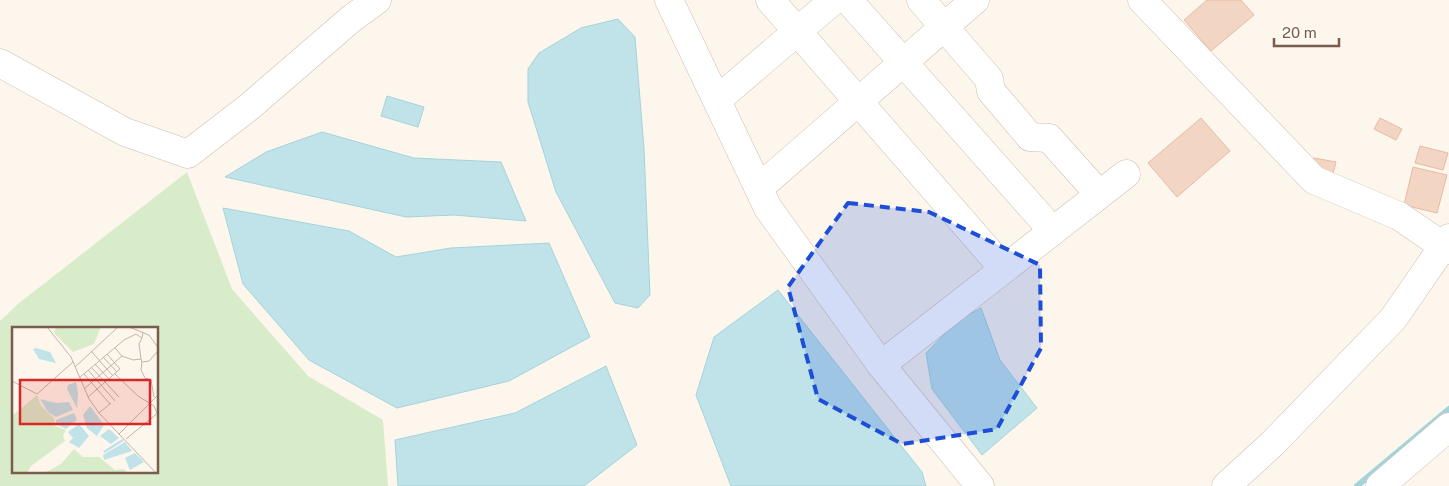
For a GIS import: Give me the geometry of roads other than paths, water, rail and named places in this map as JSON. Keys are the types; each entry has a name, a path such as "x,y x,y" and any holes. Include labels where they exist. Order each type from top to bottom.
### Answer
{"street":[{"path":"0,63 125,132 188,154 249,107 351,19 377,0"},
{"path":"669,0 768,208 882,365 974,481 980,486"},
{"path":"770,0 1004,269"},
{"path":"717,100 834,0"},
{"path":"848,0 1053,232"},
{"path":"921,0 990,78 992,91 1030,137 1049,138 1099,194"},
{"path":"759,188 975,0"},
{"path":"1142,0 1314,180 1399,216 1447,244 1393,319 1272,444 1226,486"},
{"path":"882,365 1126,174"},
{"path":"1380,486 1449,427"}],"water":[{"path":"618,19 635,37 644,149 650,295 638,308 615,303 556,192 528,102 528,69 539,53 581,28"},
{"path":"387,96 424,107 418,127 381,116"},
{"path":"322,132 414,158 501,162 526,221 454,215 406,217 225,177 266,152"},
{"path":"223,208 349,231 396,257 451,248 549,243 590,337 509,381 397,408 309,360 243,284"},
{"path":"778,290 922,472 926,486 731,486 696,395 714,337"},
{"path":"981,308 1000,360 1037,408 982,455 932,389 926,353 957,321"},
{"path":"606,366 637,445 584,486 398,486 395,440 515,413"}],"waterway":[{"path":"1357,486 1449,409"}]}
